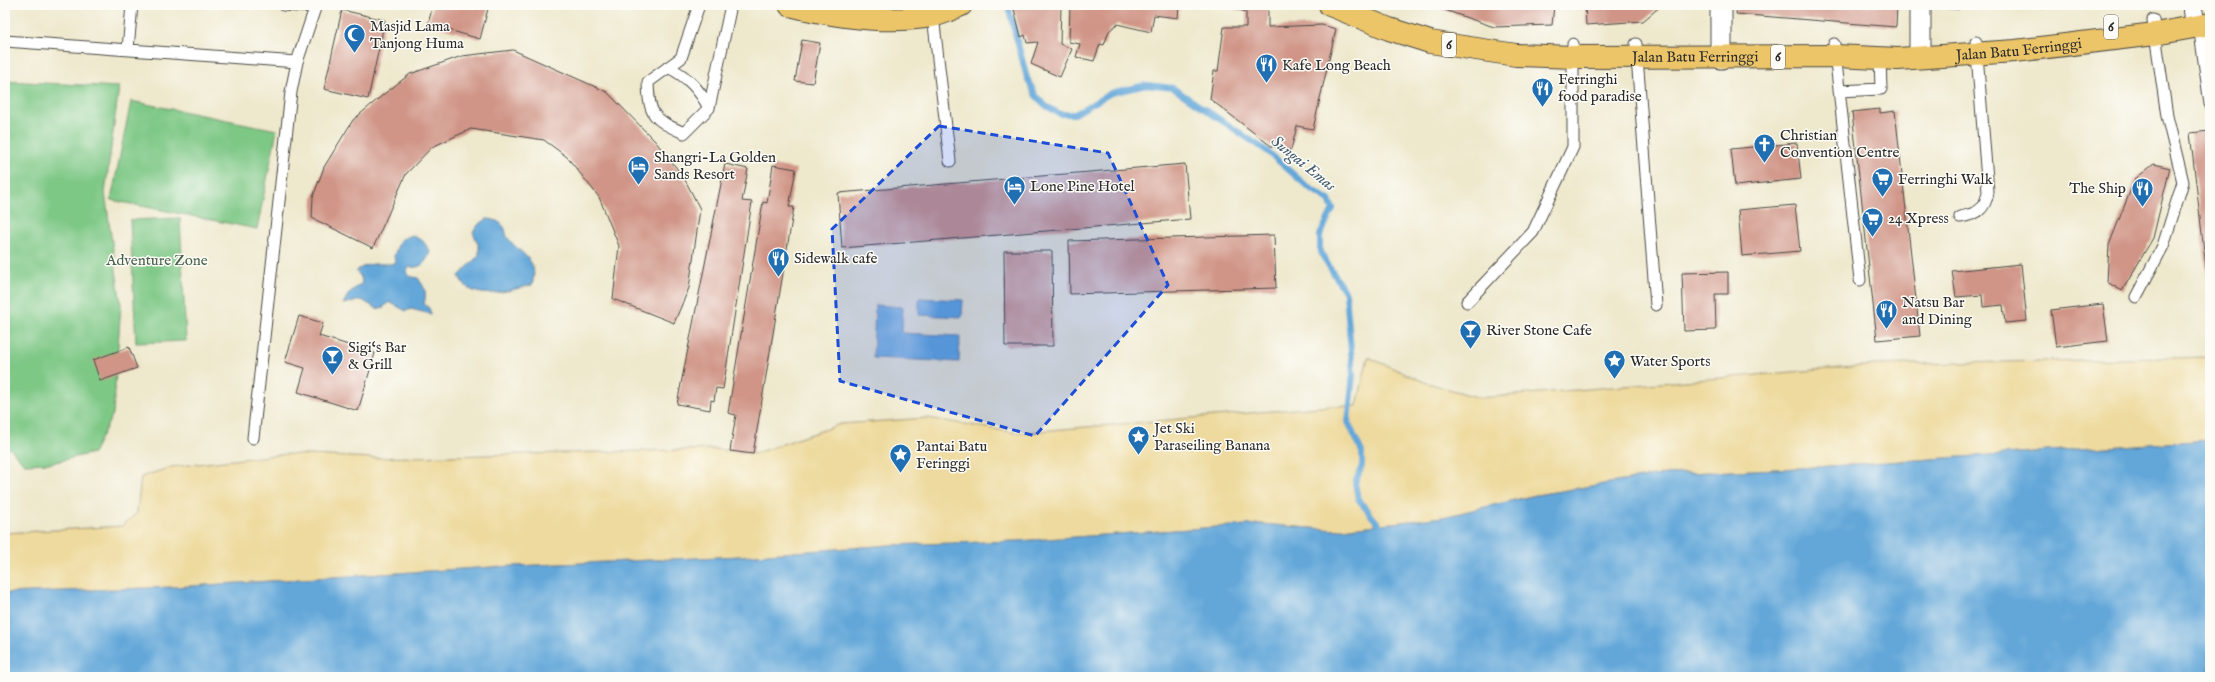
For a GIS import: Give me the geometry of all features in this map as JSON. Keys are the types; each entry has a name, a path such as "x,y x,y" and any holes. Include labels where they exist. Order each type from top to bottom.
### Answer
{"main road":[{"path":"790,5 820,12 889,19 961,5"},
{"name":"Jalan Batu Ferringgi","path":"1330,5 1389,29 1430,42 1516,55 1573,51 1636,50 1720,52 1835,50 1896,47 1920,51"},
{"name":"Jalan Batu Ferringgi","path":"1363,5 1434,30 1573,51"},
{"name":"Jalan Batu Ferringgi","path":"1835,50 1880,58 1920,51 1976,48 2069,39 2154,27 2198,16"}],"street":[{"path":"1720,52 1721,5"},
{"path":"1920,5 1920,51"}],"lane":[{"path":"128,49 132,5"},
{"path":"253,438 291,92 297,62 315,6 283,5"},
{"path":"699,5 681,58 648,82 649,104 660,122 684,133 709,108 731,5"},
{"path":"931,10 950,161"},
{"path":"2198,16 2210,104"},
{"path":"2136,297 2163,246 2183,182 2167,116 2154,27"},
{"path":"5,41 297,62"},
{"path":"1960,217 1979,212 1986,204 1988,192 1976,48"},
{"path":"1636,50 1656,305"},
{"path":"1835,50 1860,280"},
{"path":"1467,302 1533,232 1573,147 1573,51"},
{"path":"1840,91 1880,89 1880,58"},
{"path":"668,67 684,76 701,93 709,108"}],"highlighted area":[{"path":"939,126 1108,153 1168,285 1035,436 840,381 832,229"}],"green space":[{"path":"5,81 119,87 105,193 121,305 113,414 93,453 51,463 24,464 11,449 5,448"},
{"path":"131,101 277,130 257,229 111,200"},
{"name":"Adventure Zone","path":"180,218 186,341 136,343 130,220"}],"sand":[{"name":"Pantai Batu Feringgi","path":"1368,357 1424,382 1480,398 1877,365 2210,357 2210,440 1800,468 1666,474 1536,495 1443,517 1335,530 1261,524 1018,541 890,545 742,556 493,567 175,587 5,593 5,533 122,526 137,513 141,477 171,467 287,454 373,458 717,449 753,454 841,424 928,418 1017,433 1330,406 1357,406"}],"water":[{"path":"487,219 495,220 502,224 507,237 528,258 533,269 534,276 532,285 502,292 481,293 472,290 465,285 459,276 479,255 479,247 473,232 478,225"},
{"path":"412,235 423,241 430,251 423,264 417,267 409,267 406,272 409,276 418,278 425,290 424,304 429,308 431,314 411,309 406,311 389,302 384,307 377,309 362,300 343,304 349,293 362,283 361,277 356,271 369,265 391,264 395,262 394,256 400,240"},
{"path":"919,298 963,300 962,317 919,315"},
{"path":"875,305 903,307 902,333 960,336 959,362 873,358"},
{"path":"2210,440 2210,677 5,677 5,593 175,587 493,567 742,556 890,545 1018,541 1261,524 1335,530 1443,517 1536,495 1666,474 1800,468"}],"building":[{"path":"433,5 489,5 480,39 428,24"},
{"path":"1013,5 1061,5 1060,44 1072,49 1060,77 1031,64 1038,42 1027,43 1025,35 1021,37"},
{"path":"1070,5 1179,5 1178,18 1154,15 1151,32 1117,24 1109,31 1104,45 1100,44 1094,61 1076,57 1080,44 1069,42"},
{"name":"Kafe Long Beach","path":"1224,5 1264,5 1268,7 1268,27 1322,25 1336,29 1313,129 1297,126 1291,150 1271,146 1210,99 1214,71 1218,71 1224,27 1246,27 1246,12"},
{"path":"1430,5 1554,5 1552,25 1494,27"},
{"path":"1585,5 1662,5 1643,21 1586,25"},
{"path":"1737,5 1897,5 1896,27 1736,14"},
{"path":"1930,5 1960,5 1959,9 1930,8"},
{"path":"2017,5 2047,5 2046,8"},
{"name":"Masjid Lama Tanjong Huma","path":"342,10 385,20 368,99 324,89"},
{"path":"802,40 820,43 813,83 795,81"},
{"name":"Shangri-La Golden Sands Resort","path":"513,50 607,92 655,141 683,176 700,209 689,288 674,323 613,299 619,246 599,197 567,157 544,140 471,129 432,147 406,174 373,248 312,218 313,197 324,167 353,120 384,94 410,74 462,56"},
{"name":"Ferringhi Walk","path":"1880,109 1880,113 1895,111 1920,336 1877,340 1852,112"},
{"path":"2210,131 2210,293 2209,293 2190,133"},
{"path":"1797,143 1801,179 1735,186 1731,149"},
{"path":"725,164 748,169 742,201 752,202 723,389 716,388 714,401 711,400 710,410 677,404"},
{"name":"Lone Pine Hotel","path":"1185,164 1190,219 842,248 838,193"},
{"name":"The Ship","path":"2154,164 2170,168 2153,238 2122,291 2107,282 2109,245 2135,179"},
{"path":"773,165 796,169 789,207 794,207 753,454 730,451 736,415 728,413 763,202 767,203"},
{"path":"1795,205 1800,251 1742,256 1738,210"},
{"path":"1274,235 1276,288 1070,294 1069,241"},
{"path":"1004,251 1052,251 1053,346 1005,346"},
{"path":"2021,264 2027,321 2005,323 2003,305 1983,307 1982,295 1956,297 1952,271"},
{"path":"1728,272 1728,294 1715,294 1716,330 1684,331 1682,273"},
{"path":"2103,304 2108,341 2056,347 2051,310"},
{"path":"299,316 323,323 319,336 375,353 358,411 298,392 305,368 285,362"},
{"path":"129,347 137,368 100,381 93,360"}],"waterway":[{"name":"Sungai Emas","path":"1008,6 1027,78 1036,96 1046,106 1060,114 1075,114 1111,93 1146,85 1173,88 1267,151 1308,187 1329,200 1333,209 1320,235 1320,252 1346,293 1353,374 1348,422 1362,452 1362,466 1355,483 1358,499 1380,526"}],"place":[{"name":"Masjid Lama Tanjong Huma","path":"355,54"},
{"name":"Kafe Long Beach","path":"1267,84"},
{"name":"Ferringhi food paradise","path":"1542,108"},
{"name":"Christian Convention Centre","path":"1765,164"},
{"name":"Shangri-La Golden Sands Resort","path":"639,186"},
{"name":"Ferringhi Walk","path":"1883,198"},
{"name":"Lone Pine Hotel","path":"1014,206"},
{"name":"The Ship","path":"2142,208"},
{"name":"24 Xpress","path":"1872,238"},
{"name":"Sidewalk cafe","path":"778,278"},
{"name":"Natsu Bar and Dining","path":"1887,330"},
{"name":"River Stone Cafe","path":"1471,350"},
{"name":"Sigi‘s Bar & Grill","path":"332,376"},
{"name":"Water Sports","path":"1615,380"},
{"name":"Jet Ski Paraseiling Banana","path":"1139,456"},
{"name":"Pantai Batu Feringgi","path":"901,474"}]}
